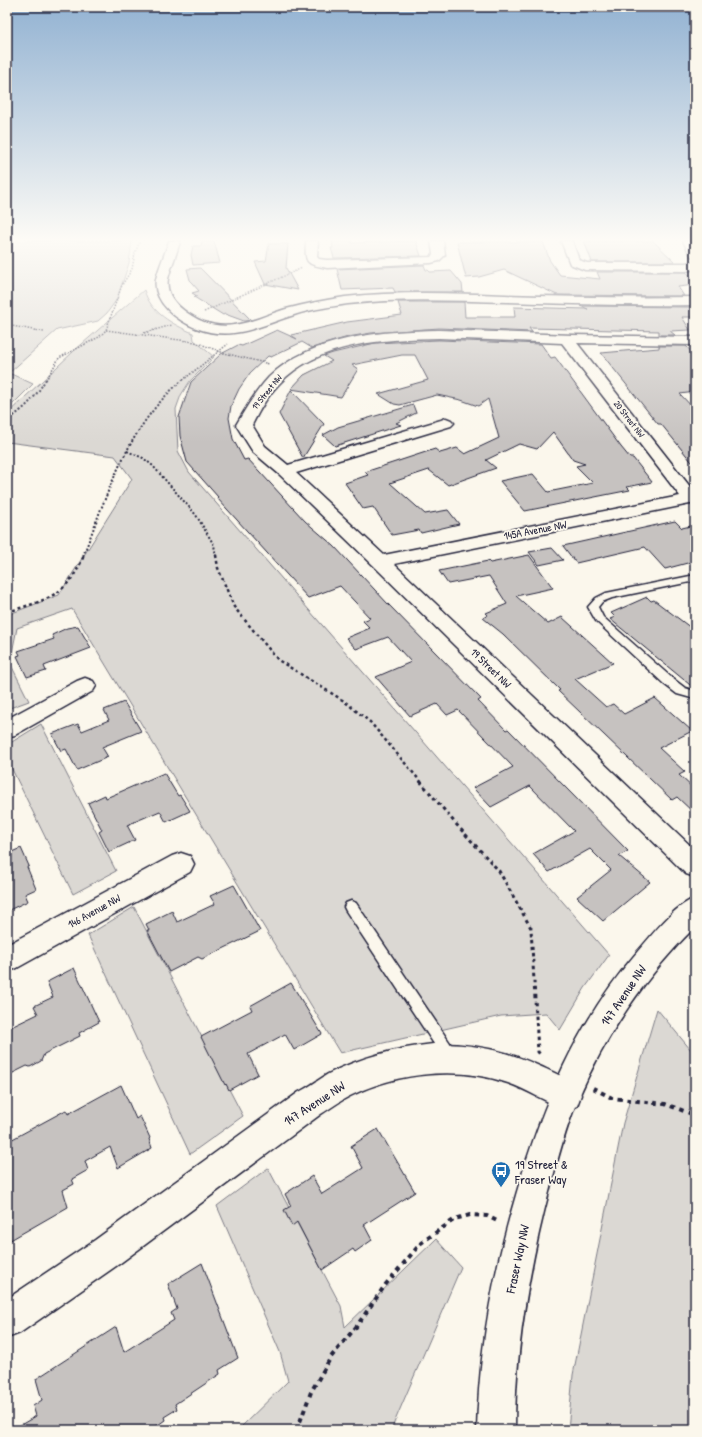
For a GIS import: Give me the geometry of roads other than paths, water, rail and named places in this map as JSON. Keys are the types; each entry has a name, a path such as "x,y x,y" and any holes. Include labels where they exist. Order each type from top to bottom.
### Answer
{"street":[{"path":"175,308 188,318 211,328 225,331 234,330 276,316 308,308"},
{"name":"19 Street NW","path":"566,339 424,335 398,336 357,341 338,346 312,355 287,369 276,378 255,405 244,425 259,449 286,471 695,866"},
{"path":"566,339 695,341"},
{"name":"20 Street NW","path":"566,339 691,499"},
{"path":"286,471 446,423"},
{"name":"145A Avenue NW","path":"380,561 691,499"},
{"path":"7,729 85,686"},
{"name":"146 Avenue NW","path":"7,959 181,864"},
{"name":"147 Avenue NW","path":"582,1092 574,1075 601,1027 626,988 654,952 695,910"},
{"name":"147 Avenue NW","path":"7,1320 106,1252 310,1103 340,1084 369,1072 399,1063 427,1059 452,1059 490,1063 582,1092"},
{"name":"Fraser Way NW","path":"496,1430 500,1352 509,1292 521,1233 548,1141 582,1092"}],"lane":[{"path":"695,578 609,595 599,600 593,607 599,619 668,681 681,691 695,695"},
{"path":"351,907 452,1059"}],"place":[{"name":"19 Street & Fraser Way","path":"501,1188"}]}
